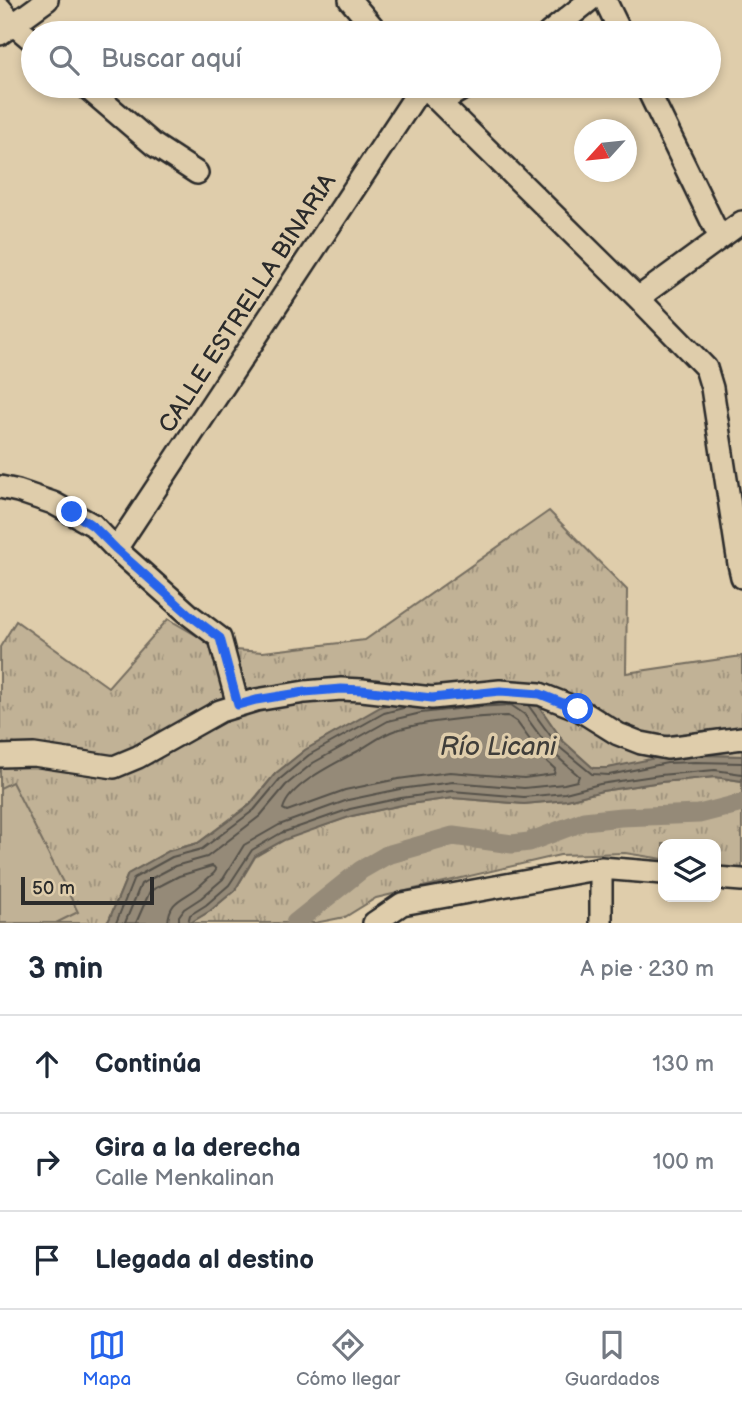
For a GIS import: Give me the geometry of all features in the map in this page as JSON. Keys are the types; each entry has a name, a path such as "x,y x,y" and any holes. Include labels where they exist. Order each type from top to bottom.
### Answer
{"street":[{"path":"0,8 7,29 47,0"},
{"path":"350,0 368,21"},
{"path":"564,21 590,0"},
{"path":"605,0 615,21"},
{"path":"99,98 154,145 197,173"},
{"name":"CALLE ESTRELLA BINARIA","path":"116,549 415,98"},
{"path":"436,98 706,368 712,388 742,577"},
{"path":"440,102 447,98"},
{"path":"652,98 720,238"},
{"path":"638,298 742,222"},
{"path":"0,487 53,503 93,526 191,616 220,638 238,705"},
{"path":"3,752 114,767 138,757 220,711 256,700 341,689 432,698 500,691 540,694 578,709 618,734 641,743 667,748 742,738"},
{"path":"601,868 601,923"},
{"path":"374,923 402,904 601,868 658,873"},
{"path":"721,878 742,880"},
{"path":"402,904 414,923"}],"green space":[{"path":"549,511 627,590 626,673 742,656 742,756 695,755 593,768 563,741 536,702 337,732 305,750 275,774 250,804 198,843 169,851 128,874 106,923 0,923 0,647 16,621 108,687 168,619 220,649 263,652 365,640"},
{"path":"715,777 742,781 742,868 721,870 721,839 658,839 658,858 625,853 560,855 376,898 345,917 315,923 190,923 210,911 235,890 255,857 284,839 352,816 453,798 524,804 567,800 602,791"},
{"path":"12,782 78,912 56,923 0,923 0,788"}],"water":[{"name":"Río Licani","path":"418,698 536,702 563,741 593,768 608,768 665,756 742,756 742,781 715,777 661,782 602,791 567,800 524,804 453,798 352,816 284,840 255,856 235,890 210,911 190,923 106,923 128,874 169,851 198,843 250,805 275,774 305,750 382,706"}],"waterway":[{"path":"295,923 361,870 387,855 453,836 512,844 529,842 584,821 699,814 742,803"}],"route":[{"path":"72,512 93,526 191,616 220,638 238,705 305,692 341,689 432,698 500,691 540,694 578,709"}]}
